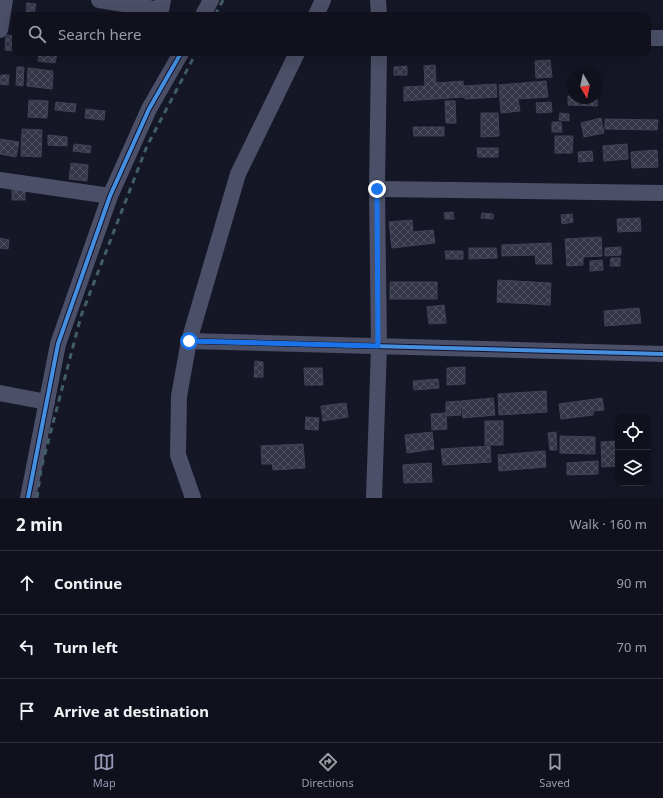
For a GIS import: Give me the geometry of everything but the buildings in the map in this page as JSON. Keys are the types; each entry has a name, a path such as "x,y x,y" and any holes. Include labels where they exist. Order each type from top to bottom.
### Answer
{"street":[{"path":"0,30 5,0"},
{"path":"100,0 164,8"},
{"path":"205,12 211,0"},
{"path":"317,12 323,0"},
{"path":"378,0 379,12"},
{"path":"651,38 663,38"},
{"path":"28,498 58,344 110,196 148,109 179,56"},
{"path":"193,498 178,455 179,396 189,341 238,174 296,56"},
{"path":"374,498 378,346 377,189 379,56"},
{"path":"0,180 110,196"},
{"path":"377,189 663,193"},
{"path":"189,341 663,354"},
{"path":"0,393 47,402"}],"railway":[{"path":"217,12 223,0"},
{"path":"37,498 41,469 81,316 147,146 194,56"}],"cycle path":[{"path":"28,498 58,344 110,196 149,109 179,56"},
{"path":"189,341 663,354"}],"route":[{"path":"189,341 378,346 377,189"}]}
